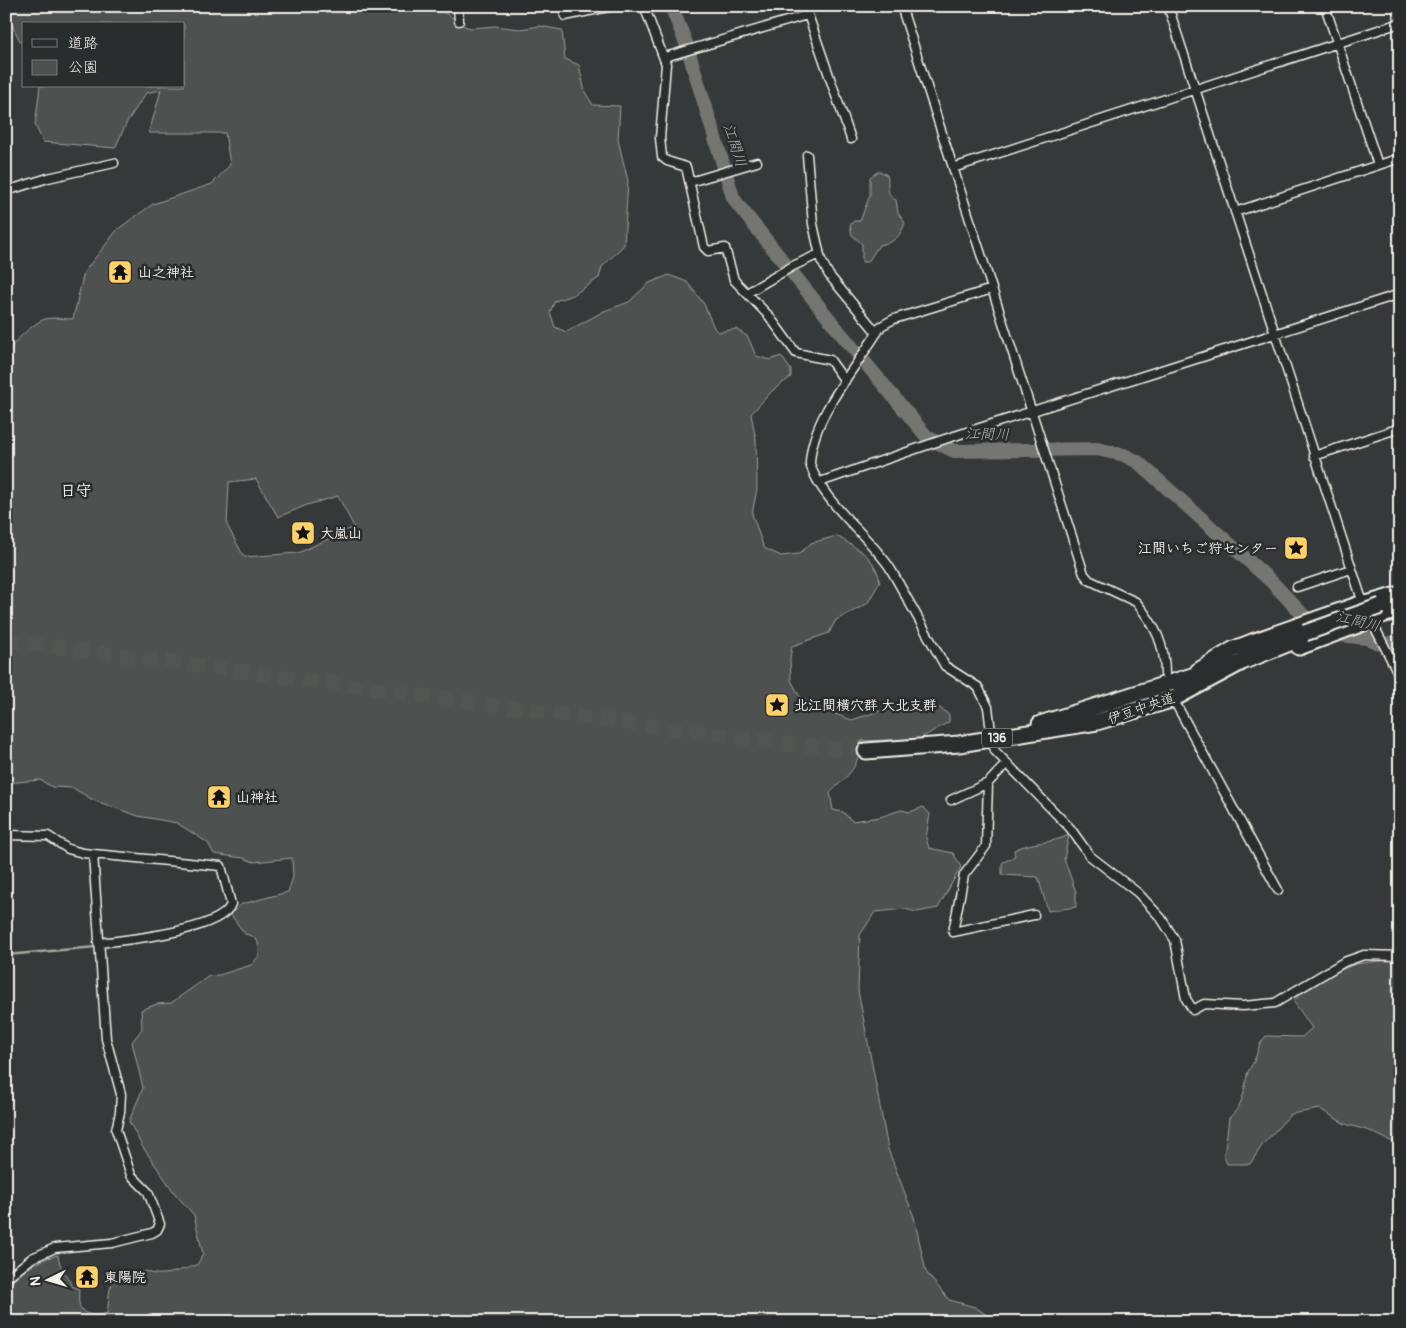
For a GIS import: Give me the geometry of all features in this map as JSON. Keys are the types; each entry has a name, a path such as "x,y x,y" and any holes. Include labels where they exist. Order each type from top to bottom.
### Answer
{"highway":[{"name":"伊豆中央道","path":"866,748 959,744 1097,722 1163,703 1186,684 1308,634 1400,601"},
{"path":"1308,634 1339,612 1363,603"},
{"name":"伊豆中央道","path":"1382,609 1400,606"},
{"name":"136","path":"1308,634 1356,626 1375,627"}],"main road":[{"path":"1363,603 1400,592"},
{"path":"1375,627 1400,612"}],"street":[{"path":"458,6 459,21"},
{"path":"563,6 565,16 613,6"},
{"path":"644,6 665,57 667,76 661,132 661,153 666,161 684,165 690,182 704,247 708,251 725,248 733,278 769,316 796,354 830,360 845,381"},
{"path":"804,6 851,139"},
{"path":"901,6 1084,574 1089,580 1136,602 1141,608 1163,646 1166,674"},
{"path":"1168,6 1351,569 1363,603 1388,654 1396,662 1400,677"},
{"path":"1325,6 1378,165"},
{"path":"665,57 807,15"},
{"path":"954,168 1400,23"},
{"path":"808,155 813,224 819,254 829,275 877,333"},
{"path":"1235,212 1400,158"},
{"path":"690,182 757,162"},
{"path":"6,190 114,163"},
{"path":"746,293 819,254"},
{"path":"992,290 886,322 827,409 810,459 812,469 842,514 880,554 890,568 945,666 978,687 988,707 992,732"},
{"path":"820,482 945,439 1400,294"},
{"path":"1314,456 1400,428"},
{"path":"1297,587 1351,569"},
{"path":"1177,706 1278,890"},
{"path":"993,744 995,751 1070,828 1090,856 1138,893 1161,918 1175,940 1187,1004 1193,1010 1204,1004 1243,1006 1276,1003 1344,962 1364,956 1400,956"},
{"path":"951,800 988,783 1007,763"},
{"path":"988,783 986,846 964,875 953,932 1034,915"},
{"path":"6,836 48,836 68,849 92,854 219,865 232,904 220,916 167,935 98,943"},
{"path":"6,1279 32,1258 55,1248 117,1242 152,1233 160,1228 160,1220 148,1192 131,1175 116,1130 121,1094 106,1039 92,854"}],"green space":[{"path":"13,6 414,6 419,11 444,12 464,26 471,28 495,26 520,29 540,26 562,30 565,59 579,65 585,92 593,105 620,106 618,140 628,181 624,245 602,267 599,278 573,295 555,301 550,312 555,327 566,332 604,311 629,302 649,283 669,275 687,282 704,304 714,328 718,332 736,329 748,337 756,356 770,360 781,356 791,370 791,377 773,390 751,414 756,440 757,489 752,514 764,548 781,556 799,554 811,543 837,536 870,559 878,573 880,582 867,604 836,620 829,633 792,646 790,659 791,680 800,697 821,709 852,720 889,708 918,711 940,708 949,715 949,722 919,739 861,741 858,745 857,761 854,767 846,778 830,793 833,810 843,812 852,821 880,817 901,810 910,812 923,807 930,814 926,838 929,848 953,853 961,867 938,908 917,912 905,909 875,912 860,935 858,990 888,1149 914,1217 926,1272 949,1300 975,1307 997,1322 6,1322 6,1294 13,1280 35,1264 51,1257 58,1255 72,1286 79,1289 79,1304 82,1310 85,1313 95,1315 107,1313 111,1287 116,1279 121,1276 130,1278 145,1271 164,1274 197,1265 203,1254 194,1215 176,1195 142,1146 129,1121 143,1088 132,1042 142,1029 141,1010 157,1004 171,1003 209,976 219,975 251,965 259,956 258,942 252,936 245,934 230,914 242,904 288,892 293,877 292,858 254,862 243,858 214,854 208,843 177,823 138,816 93,800 73,788 52,787 40,780 6,783 6,356 17,340 40,321 52,318 73,319 84,272 118,229 153,204 212,184 230,165 225,133 149,133 161,90 146,93 127,122 115,148 43,142 35,125 40,88 185,88 185,22 22,22 22,45 9,19","holes":["256,479 278,517 307,505 338,496 354,527 298,553 244,557 227,525 229,482"]},
{"path":"879,171 887,175 890,195 896,200 898,213 905,223 896,238 889,243 879,245 868,262 862,262 862,244 852,235 850,225 854,221 860,221 870,195 870,177"},
{"path":"1069,835 1064,859 1076,892 1076,907 1048,911 1038,877 1002,875 1002,863 1015,856 1014,850 1021,847"},
{"path":"1400,960 1400,1153 1397,1144 1370,1131 1345,1124 1320,1109 1291,1114 1263,1144 1250,1164 1227,1164 1224,1157 1229,1118 1240,1103 1248,1073 1261,1043 1266,1036 1302,1037 1312,1028 1294,1002 1297,997 1320,981 1353,965"}],"waterway":[{"name":"江間川","path":"671,6 686,43 733,197 838,330 927,437 954,451 1097,449 1124,455 1138,462 1271,581 1302,614 1322,629 1340,635 1366,638 1382,644 1400,642"},
{"path":"6,955 96,947"}],"tunnel":[{"path":"6,640 787,744 866,751"}],"place":[{"name":"山之神社","path":"120,272"},
{"name":"大嵐山","path":"303,533"},
{"name":"江間いちご狩センター","path":"1296,548"},
{"name":"北江間横穴群 大北支群","path":"777,705"},
{"name":"山神社","path":"219,797"},
{"name":"東陽院","path":"87,1277"}],"district":[{"name":"日守","path":"76,490"}]}
